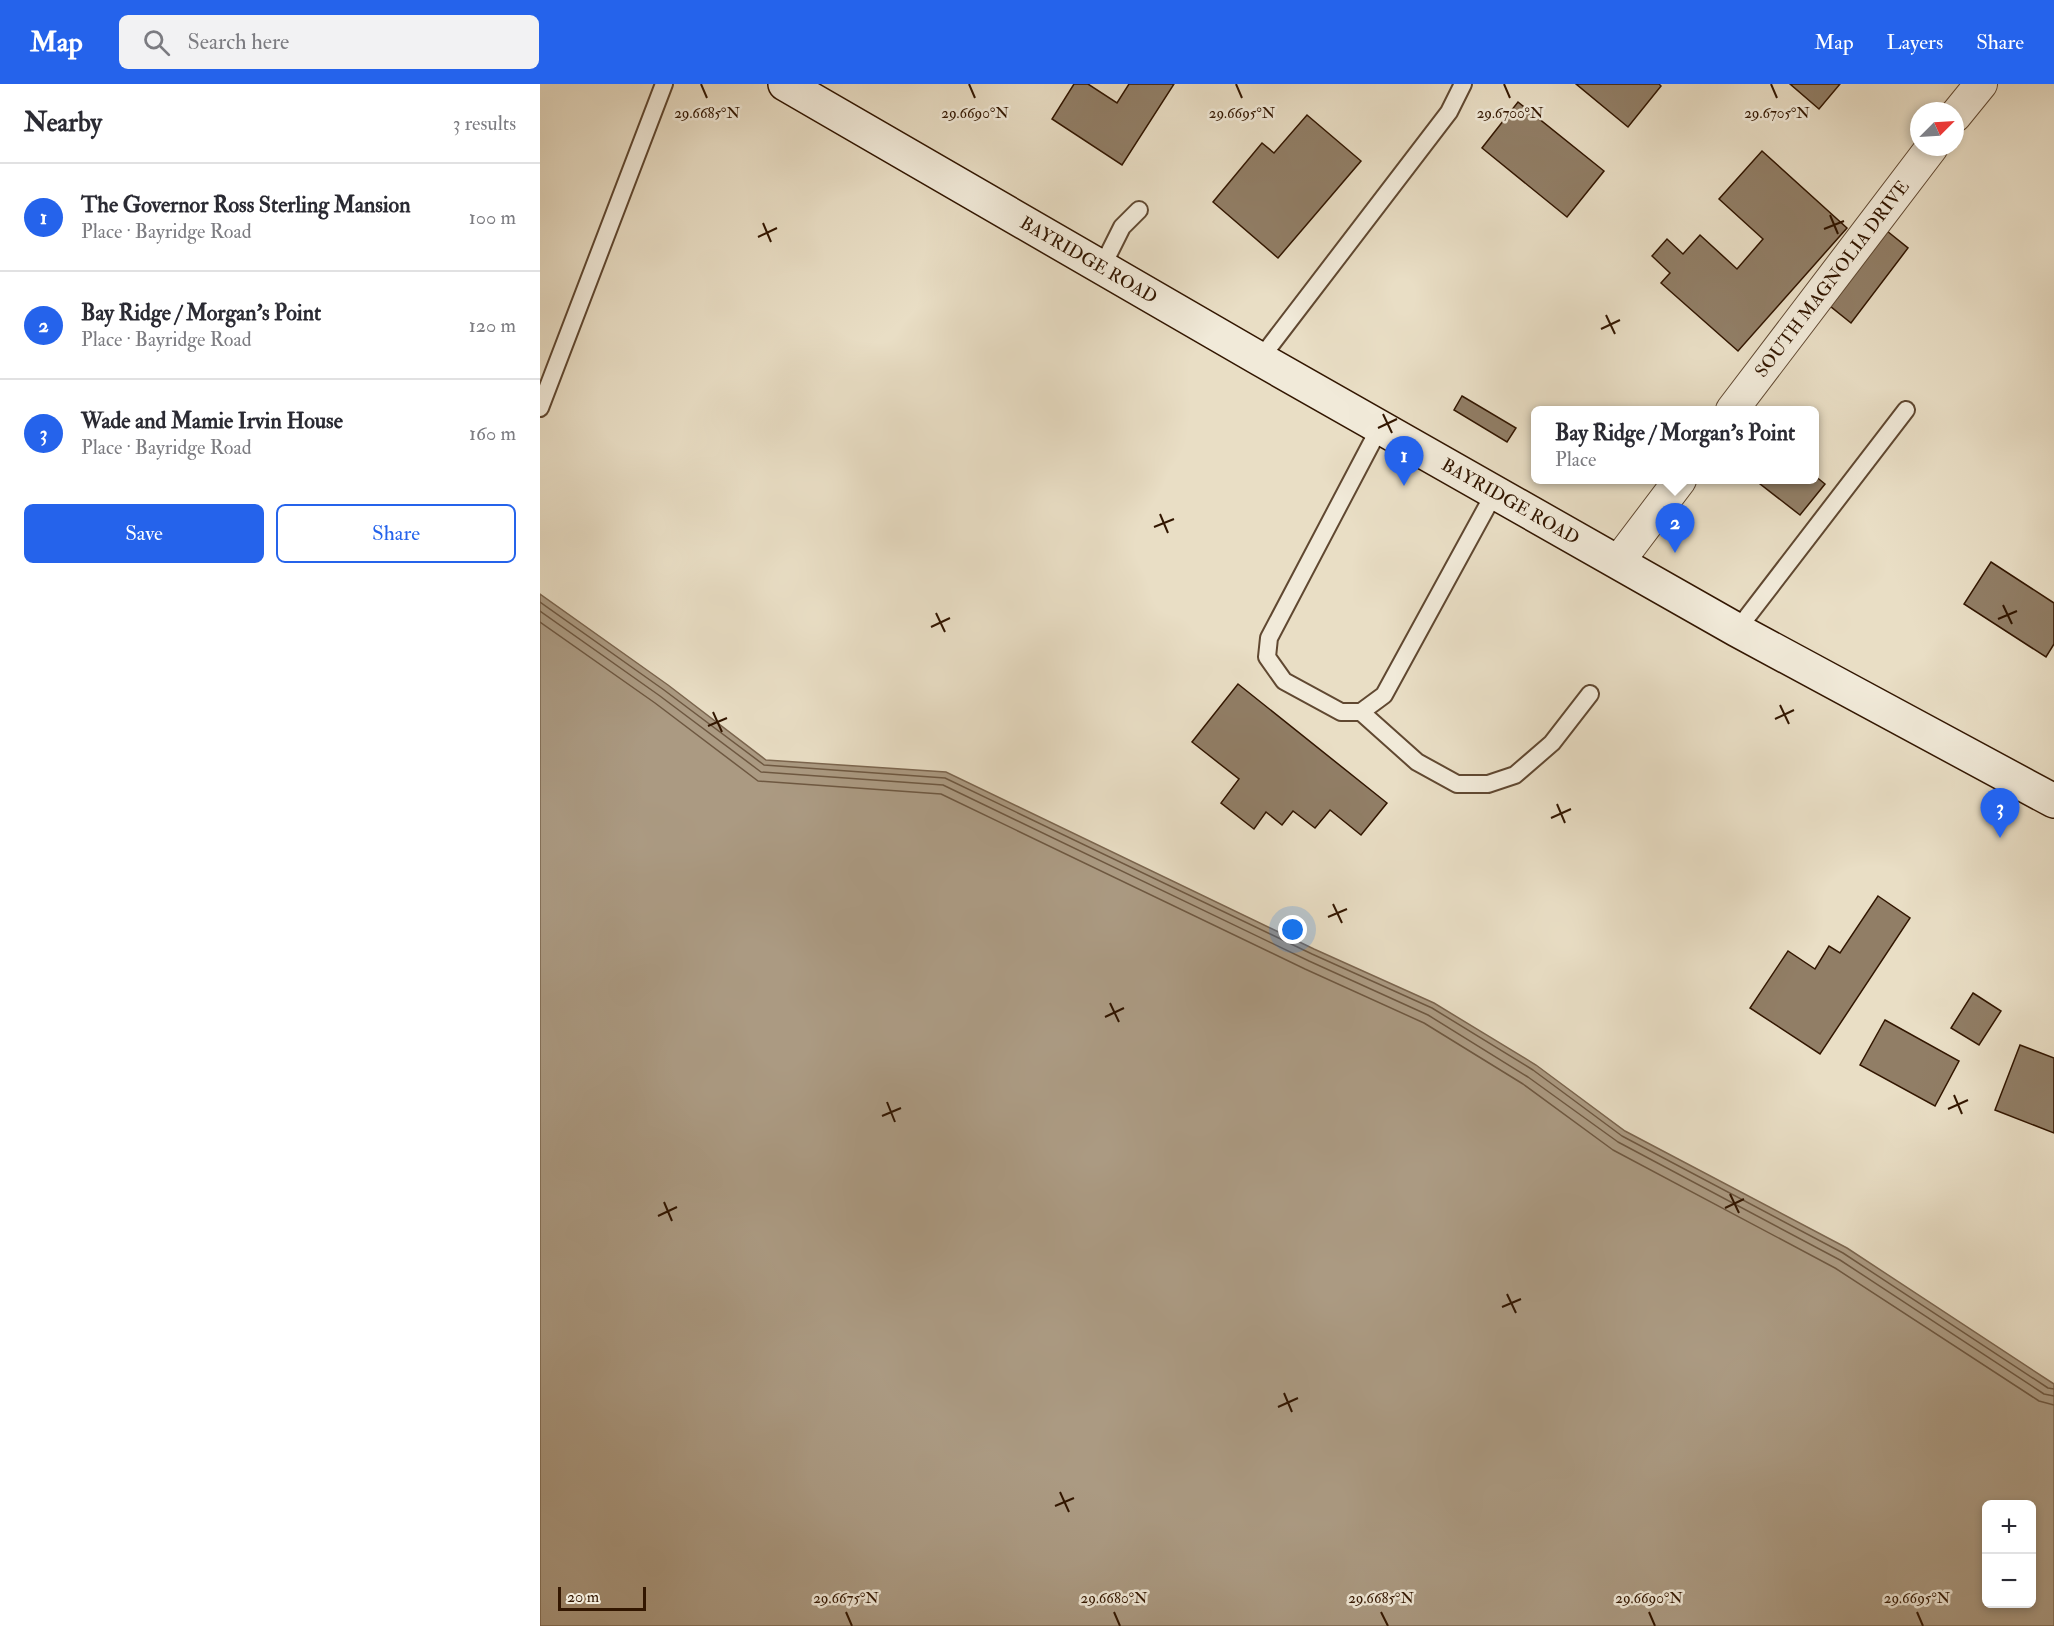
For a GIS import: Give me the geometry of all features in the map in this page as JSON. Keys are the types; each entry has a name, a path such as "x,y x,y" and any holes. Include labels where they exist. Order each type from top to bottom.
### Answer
{"street":[{"name":"BAYRIDGE ROAD","path":"785,84 1260,359 1737,630 2054,801"},
{"path":"1964,105 1981,84"},
{"name":"SOUTH MAGNOLIA DRIVE","path":"1736,406 1925,156"},
{"path":"1618,562 1677,484"}],"lane":[{"path":"540,408 664,84"},
{"path":"1260,359 1449,112 1464,84"},
{"path":"1102,267 1122,227 1139,210"},
{"path":"1737,630 1906,410"},
{"path":"1380,427 1269,638 1267,657 1284,681 1341,712 1361,712 1384,695 1496,492"},
{"path":"1361,712 1417,762 1457,784 1488,784 1515,775 1530,762 1552,742 1590,694"}],"water":[{"path":"540,594 668,685 766,760 946,772 1314,949 1434,1003 1536,1065 1625,1131 1847,1248 2054,1384 2054,1626 540,1626"}],"building":[{"path":"1074,84 1088,84 1117,103 1129,84 1174,84 1122,165 1052,119"},
{"path":"1576,84 1659,84 1661,86 1628,127"},
{"path":"1790,84 1840,84 1819,109"},
{"path":"1518,102 1604,171 1567,217 1482,148"},
{"path":"1307,115 1361,161 1278,258 1213,202 1262,143 1274,153"},
{"path":"1762,151 1847,228 1738,351 1661,283 1670,273 1652,256 1667,239 1683,254 1700,235 1737,269 1763,239 1719,199"},
{"path":"1887,231 1908,248 1851,323 1830,306"},
{"path":"1462,396 1516,428 1507,442 1454,410"},
{"path":"1819,479 1825,484 1800,515 1760,484 1819,484"},
{"path":"1991,562 2054,603 2054,644 2046,657 1964,604"},
{"path":"1238,684 1387,803 1361,835 1330,810 1315,828 1293,811 1282,825 1266,812 1254,829 1221,803 1239,779 1192,742"},
{"path":"1878,896 1910,918 1820,1054 1750,1008 1788,951 1815,969 1829,946 1840,953"},
{"path":"1973,993 2001,1011 1979,1045 1951,1028"},
{"path":"1885,1020 1959,1061 1935,1106 1860,1065"},
{"path":"2020,1045 2054,1058 2054,1133 1995,1110"}],"place":[{"name":"The Governor Ross Sterling Mansion","path":"1404,486"},
{"name":"Bay Ridge / Morgan's Point","path":"1675,553"},
{"name":"Wade and Mamie Irvin House","path":"2000,838"}]}
